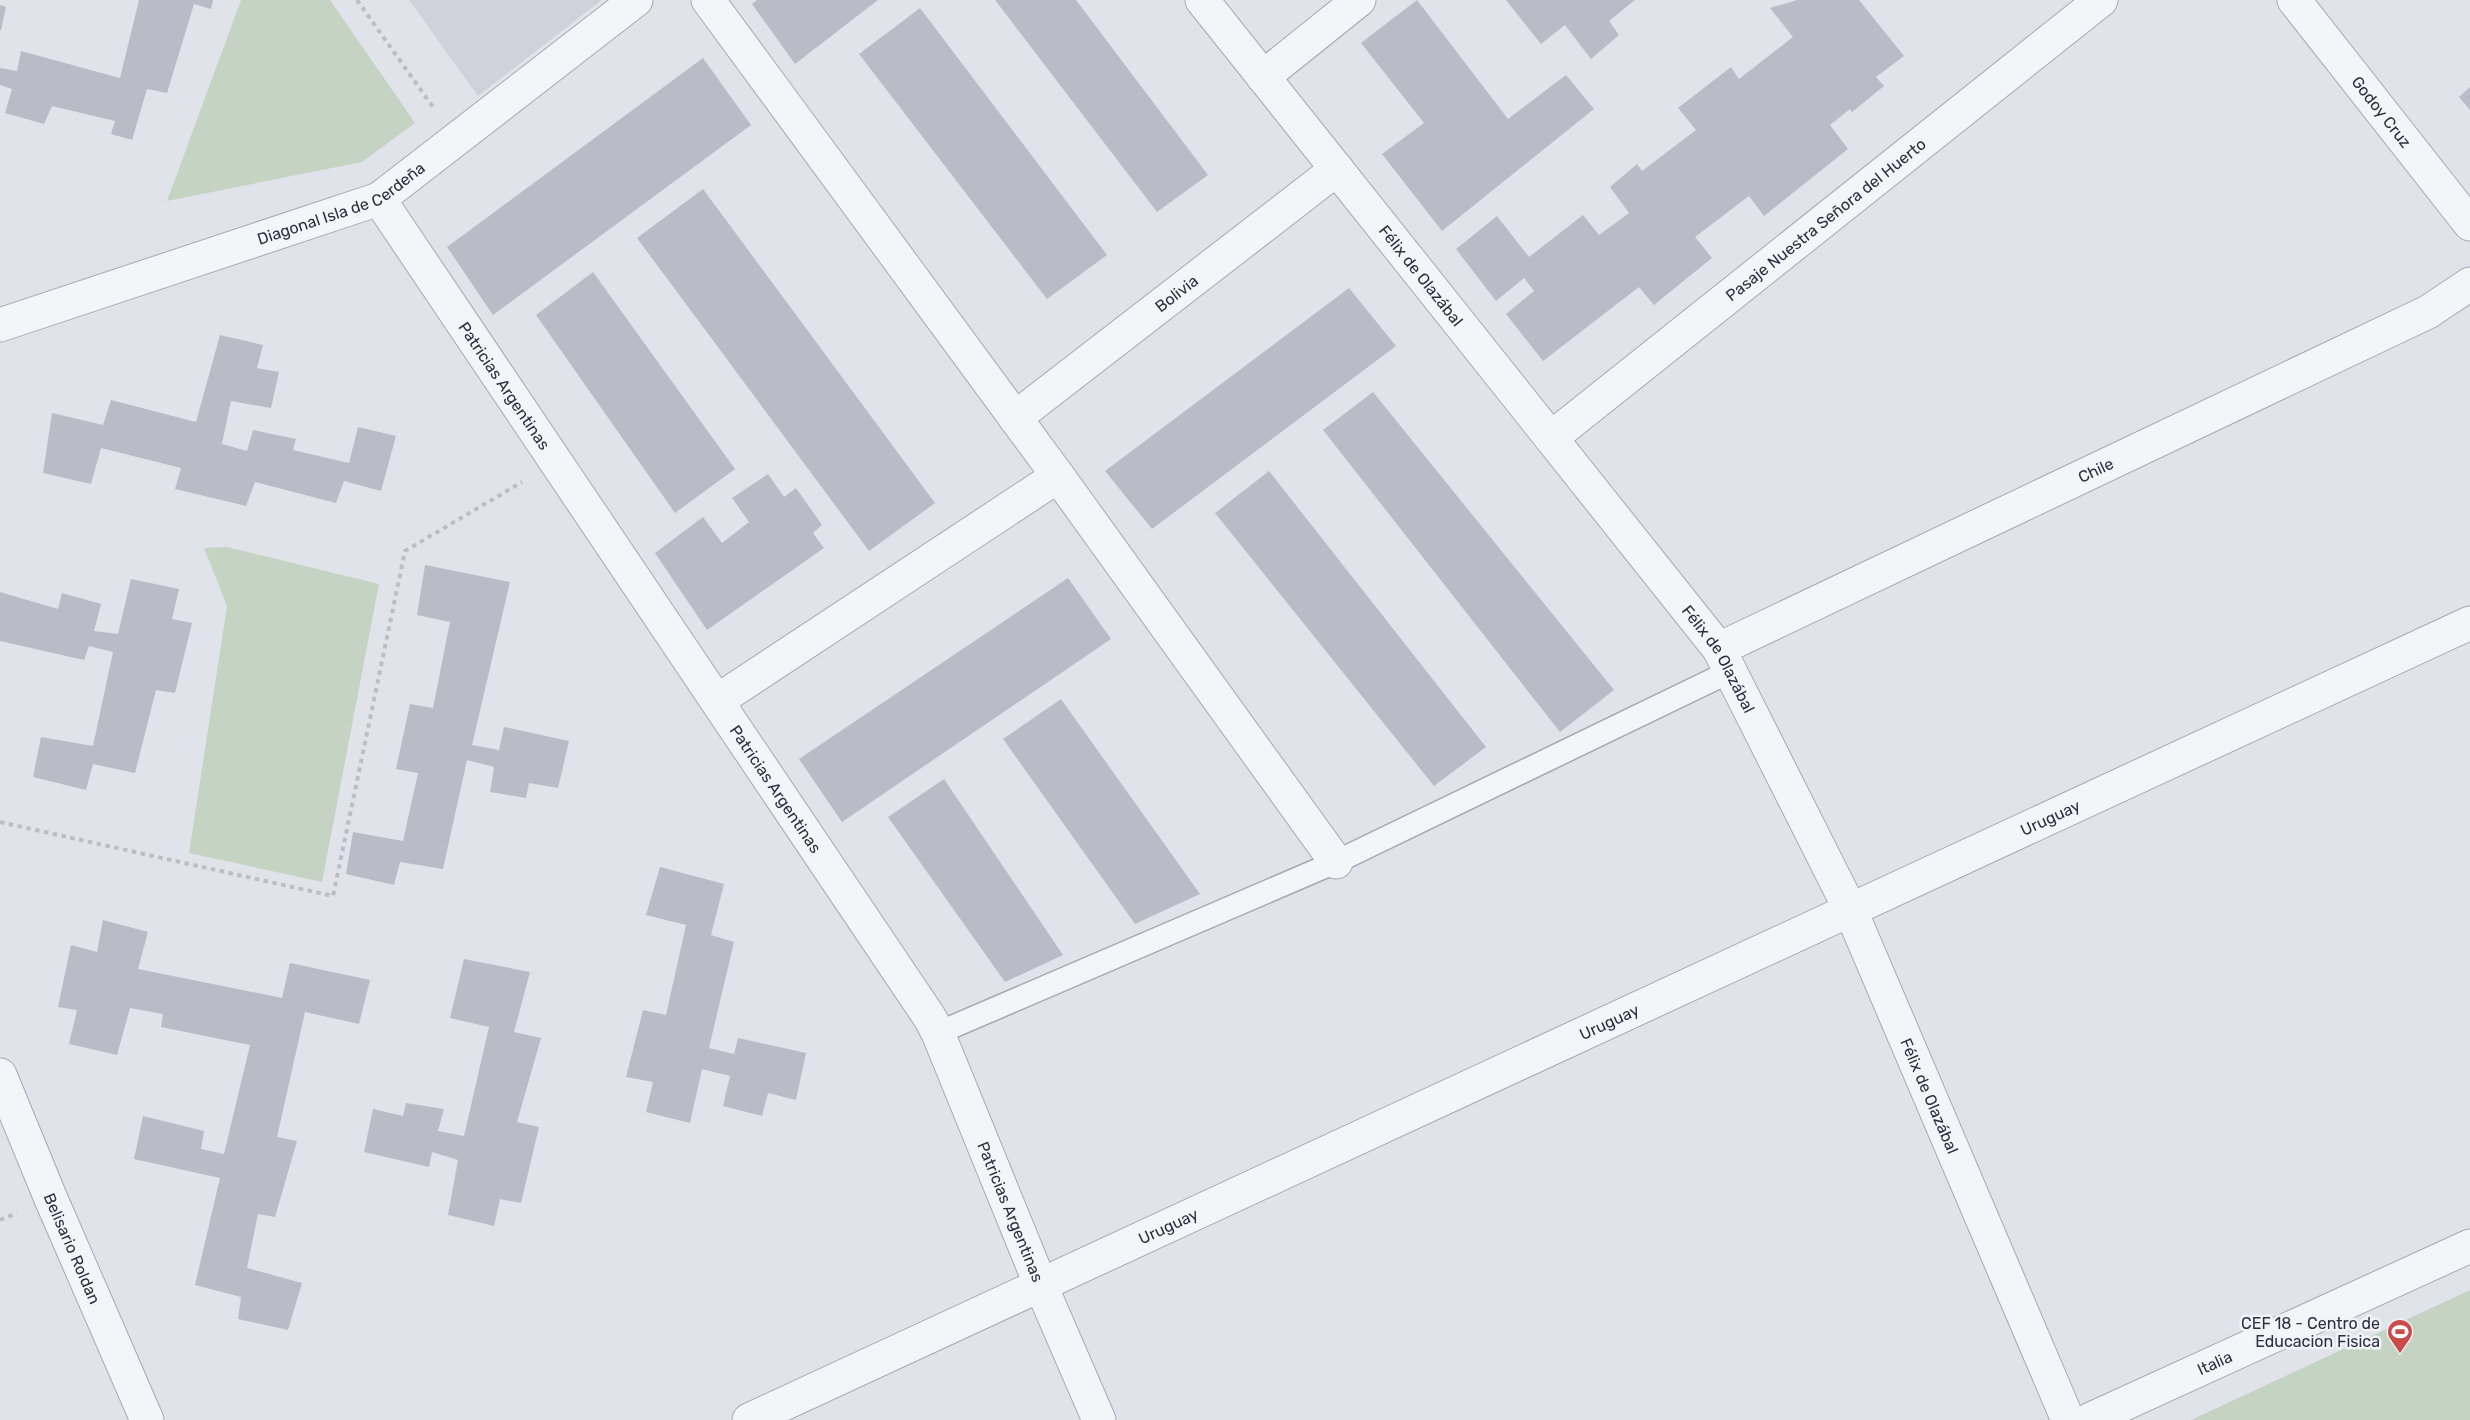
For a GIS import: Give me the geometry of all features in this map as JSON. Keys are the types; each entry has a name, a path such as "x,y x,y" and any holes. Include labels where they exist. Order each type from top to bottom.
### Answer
{"street":[{"name":"Diagonal Isla de Cerdeña","path":"0,325 379,199 636,0"},
{"path":"708,0 1058,477 1336,862"},
{"name":"Félix de Olazábal","path":"1202,0 1725,660 1850,909 2068,1420"},
{"path":"1263,77 1359,0"},
{"name":"Pasaje Nuestra Señora del Huerto","path":"1551,438 2101,0"},
{"name":"Godoy Cruz","path":"2294,0 2470,224"},
{"name":"Bolivia","path":"1015,418 1337,169"},
{"name":"Patricias Argentinas","path":"379,199 938,1033 1041,1286 1099,1420"},
{"name":"Chile","path":"1725,660 2428,312 2470,284"},
{"path":"717,701 1058,477"},
{"name":"Uruguay","path":"749,1420 2470,623"},
{"name":"Belisario Roldan","path":"0,1075 147,1420"},
{"name":"Italia","path":"2089,1420 2470,1246"}],"lane":[{"path":"938,1033 1336,862 1725,660"}],"path":[{"path":"357,0 456,140"},
{"path":"0,822 333,896 405,551 556,462"}],"shaded area":[{"path":"409,0 602,0 478,96"}],"green space":[{"path":"241,0 330,0 415,123 362,162 167,201"},
{"path":"227,547 379,584 322,882 189,853 227,606 204,548"},
{"name":"CEF 18 - Centro de Educacion Fisica","path":"2470,1290 2470,1420 2191,1420"}],"building":[{"path":"139,0 213,0 211,9 194,4 167,93 147,89 132,140 111,134 115,121 52,106 44,124 5,113 12,89 0,85 0,68 17,71 21,51 120,78"},
{"path":"757,0 878,0 795,64 752,4"},
{"path":"995,0 1076,0 1208,175 1157,212"},
{"path":"1417,0 1508,119 1566,75 1594,109 1442,231 1382,154 1424,123 1361,43"},
{"path":"1506,0 1635,0 1609,21 1619,35 1591,59 1565,25 1541,44"},
{"path":"1797,0 1859,0 1904,56 1876,77 1884,86 1852,112 1850,109 1830,125 1848,149 1764,216 1749,196 1695,237 1712,258 1654,305 1639,287 1543,361 1506,314 1534,291 1524,278 1496,301 1456,249 1497,216 1529,257 1583,215 1599,235 1629,213 1610,187 1637,164 1642,171 1696,130 1678,108 1731,67 1739,79 1793,37 1770,8"},
{"path":"0,5 6,7 1,30 0,30"},
{"path":"920,8 1107,255 1047,299 859,54"},
{"path":"703,58 751,125 493,315 447,247"},
{"path":"2470,87 2470,110 2459,97"},
{"path":"703,189 935,503 869,551 637,238"},
{"path":"593,272 735,469 675,513 536,315"},
{"path":"1349,288 1396,346 1152,529 1105,471"},
{"path":"220,335 263,345 257,368 279,372 271,408 231,401 222,444 247,451 253,430 296,439 293,450 349,463 358,427 396,436 381,491 344,481 336,503 255,482 246,506 175,489 181,468 101,448 91,484 43,473 52,413 103,425 111,400 196,422"},
{"path":"1373,392 1614,690 1560,732 1323,430"},
{"path":"1269,471 1486,747 1434,786 1215,513"},
{"path":"768,474 784,497 796,488 822,525 813,533 824,548 707,630 655,553 703,517 722,543 749,522 732,498"},
{"path":"425,565 510,582 472,745 499,750 504,727 569,741 558,788 529,783 526,798 490,792 494,767 467,760 443,869 400,862 394,885 346,874 353,832 403,841 418,773 396,769 410,704 433,708 450,622 417,615"},
{"path":"1068,578 1111,639 842,822 799,759"},
{"path":"131,579 179,589 172,619 192,623 175,693 156,690 135,773 93,764 86,790 33,777 41,737 93,746 113,652 89,646 84,660 0,641 0,592 58,609 62,593 101,604 94,631 118,634"},
{"path":"1061,699 1200,894 1135,924 1003,739"},
{"path":"944,779 1063,955 1005,982 888,817"},
{"path":"660,867 724,884 711,935 734,942 709,1048 734,1054 738,1038 806,1053 796,1100 768,1093 762,1116 723,1106 730,1076 702,1069 690,1123 646,1112 653,1082 626,1077 643,1010 666,1015 686,925 646,915"},
{"path":"103,920 148,932 138,969 282,998 290,963 370,980 359,1024 305,1012 277,1137 297,1141 275,1217 258,1214 247,1268 302,1283 288,1330 238,1319 241,1297 195,1285 220,1178 134,1159 143,1116 204,1131 201,1149 224,1154 250,1045 161,1027 163,1014 130,1008 117,1055 69,1044 77,1010 58,1007 71,945 97,952"},
{"path":"464,959 530,972 514,1032 541,1038 517,1122 539,1127 521,1203 500,1199 494,1226 448,1215 458,1160 432,1152 429,1167 364,1152 373,1109 403,1116 406,1103 444,1109 438,1131 464,1136 489,1027 450,1018"}],"place":[{"name":"CEF 18 - Centro de Educacion Fisica","path":"2400,1355"}]}
